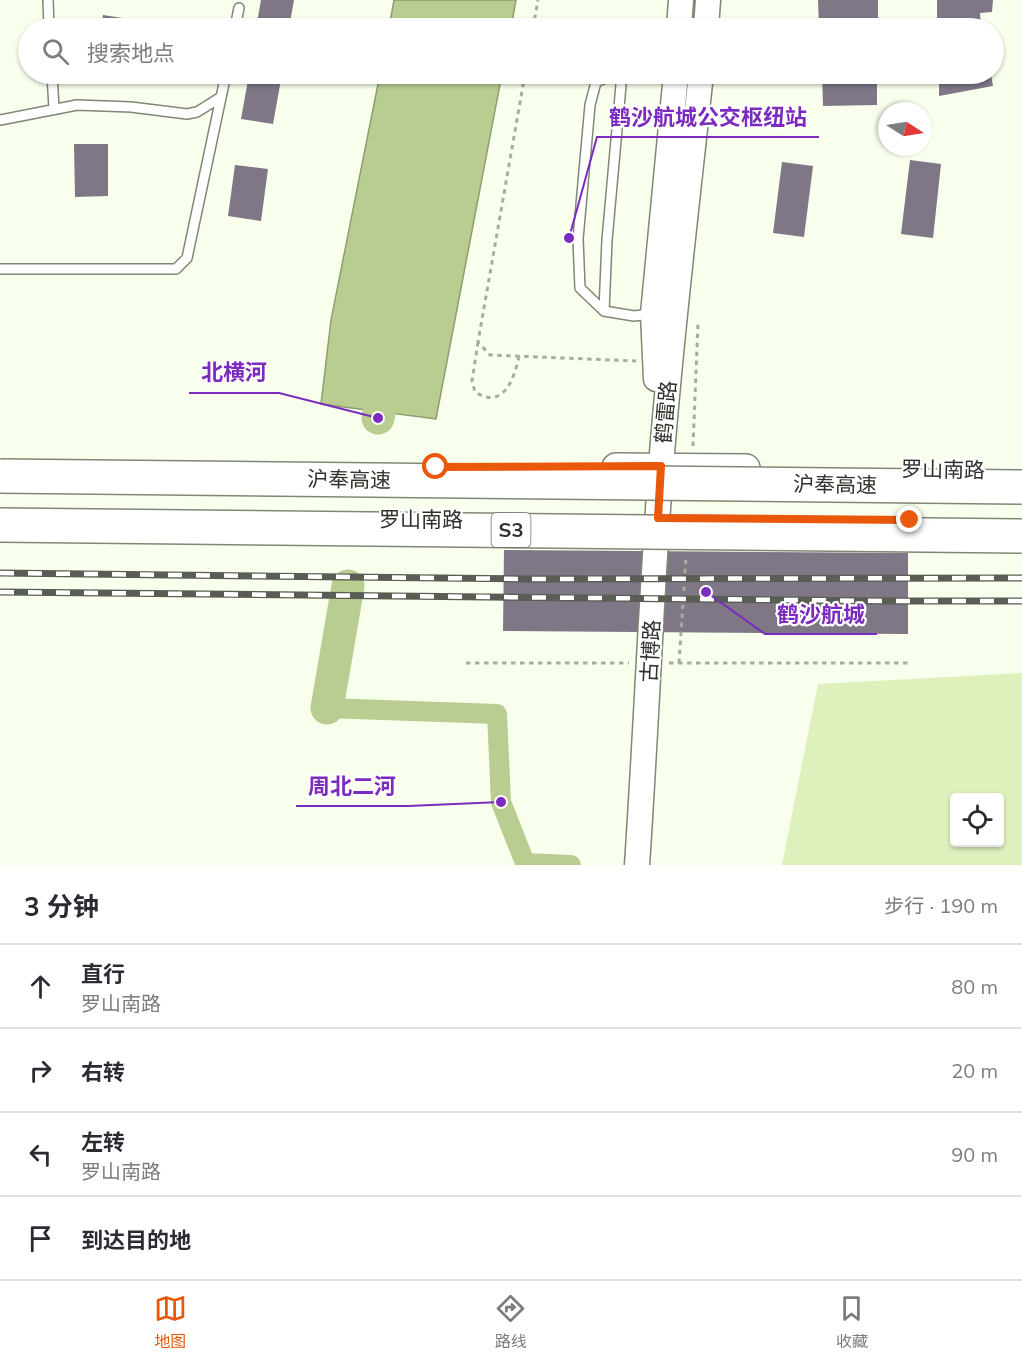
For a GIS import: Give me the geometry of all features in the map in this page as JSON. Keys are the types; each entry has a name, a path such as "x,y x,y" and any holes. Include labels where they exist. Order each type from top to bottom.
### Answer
{"highway":[{"name":"沪奉高速","path":"0,476 1022,488"},
{"name":"S3","path":"0,525 1022,536"}],"main road":[{"name":"罗山南路","path":"0,463 436,467 661,466 1022,471"},
{"name":"罗山南路","path":"0,525 658,518 1022,522"},
{"path":"910,520 983,546 1022,546"}],"street":[{"path":"680,18 681,0"},
{"path":"707,18 708,0"},
{"name":"鹤雷路","path":"661,466 664,313 675,84"},
{"name":"鹤雷路","path":"661,466 656,361 699,84"},
{"name":"古博路","path":"637,865 661,466"}],"lane":[{"path":"48,0 49,18"},
{"path":"237,18 239,8"},
{"path":"53,84 54,108"},
{"path":"0,269 176,269 187,258 223,84"},
{"path":"595,84 590,105 578,239 580,288 604,311 634,316 664,313"},
{"path":"604,311 607,240 621,84"},
{"path":"0,120 77,105 131,107 187,114 197,112 220,97"}],"path":[{"path":"535,18 540,0"},
{"path":"519,356 516,371 504,394 494,399 484,398 475,392 472,381 478,342 523,84"},
{"path":"478,342 490,355 656,361"},
{"path":"466,663 908,663"}],"shaded area":[{"path":"394,0 516,0 513,18 391,18"},
{"path":"378,84 500,84 436,419 321,404 331,320"},
{"path":"1022,673 1022,865 782,865 818,684"}],"building":[{"path":"261,0 294,0 291,18 258,18"},
{"path":"818,0 878,0 878,18 819,18"},
{"path":"937,0 993,0 992,12 980,13 980,18 937,18"},
{"path":"103,15 122,18 103,18"},
{"path":"247,84 280,84 273,124 241,119"},
{"path":"822,84 877,84 877,105 823,106"},
{"path":"939,84 993,84 993,86 939,96"},
{"path":"74,144 108,144 108,196 75,197"},
{"path":"910,160 941,164 933,238 901,234"},
{"path":"782,162 813,166 804,237 773,233"},
{"path":"235,165 268,169 261,221 228,216"},
{"path":"504,550 908,553 908,634 503,631"}],"waterway":[{"path":"378,418 388,367"},
{"path":"327,708 348,586"},
{"path":"327,708 497,714 501,802 525,863 571,865"}],"railway":[{"path":"0,573 523,579 1022,578"},
{"path":"0,592 1022,601"}],"place":[{"name":"鹤沙航城公交枢纽站","path":"569,238"},
{"name":"北横河","path":"378,418"},
{"name":"鹤沙航城","path":"706,592"},
{"name":"周北二河","path":"501,802"}],"route":[{"path":"436,467 661,466 658,518 910,520"}]}
